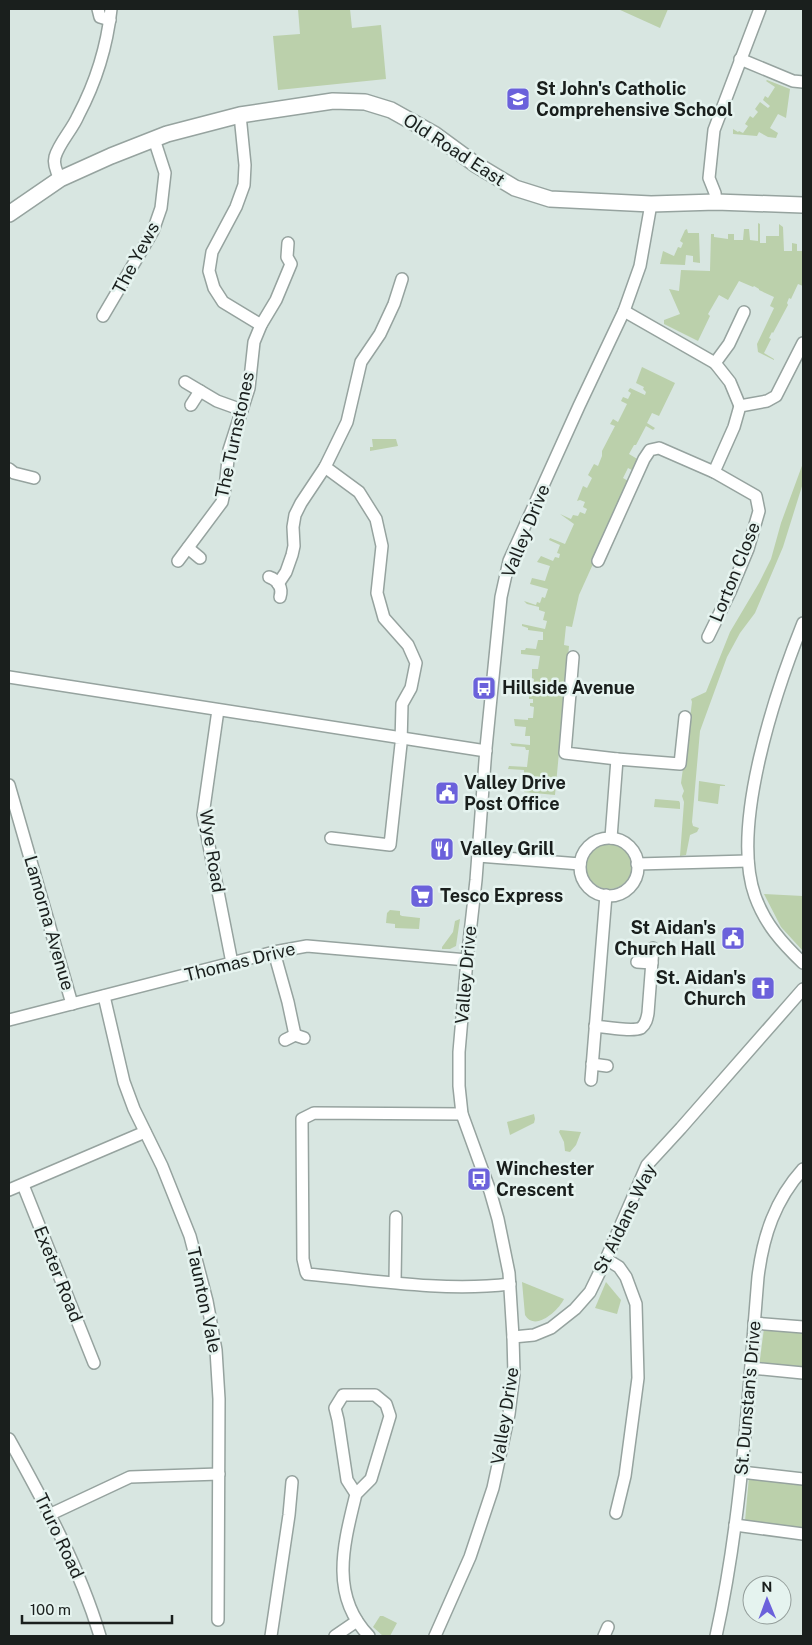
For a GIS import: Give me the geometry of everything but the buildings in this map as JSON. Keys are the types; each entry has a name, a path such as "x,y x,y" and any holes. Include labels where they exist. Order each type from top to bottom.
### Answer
{"main road":[{"name":"Old Road East","path":"9,214 60,179 154,139 199,124 240,115 333,101 366,102 391,110 434,134 475,164 515,188 550,199 651,204 716,202 803,205"}],"street":[{"path":"60,179 54,158 79,115 103,58 110,15 100,17 98,9"},
{"path":"716,202 710,181 714,127 760,9"},
{"path":"740,59 793,81 803,82"},
{"path":"240,115 245,165 244,182 236,208 212,252 209,271 214,288 223,302 260,325"},
{"name":"The Yews","path":"103,316 153,231 161,208 165,173 154,139"},
{"name":"Valley Drive","path":"439,1635 470,1557 493,1488 509,1414 514,1374 514,1337 510,1284 498,1219 462,1114 459,1086 459,1051 501,597 510,561 586,390 624,311 640,266 651,204"},
{"name":"The Turnstones","path":"178,561 222,502 229,450 249,388 252,347 260,325 276,300 291,264 287,256 288,243"},
{"path":"280,597 281,591 274,580 286,572 294,548 293,527 295,514 325,467 347,422 361,362 380,334 394,304 402,279"},
{"path":"624,311 715,363 730,382 740,406 734,427 714,472"},
{"path":"715,363 728,344 744,312"},
{"path":"740,406 776,396 803,343"},
{"path":"186,382 217,401 242,410"},
{"path":"191,405 200,391"},
{"name":"Lorton Close","path":"598,561 644,459 650,450 659,448 714,472 756,496 759,512 748,548 730,592 708,637"},
{"path":"325,467 359,492 376,519 382,546 377,593 384,618 408,645 416,663 411,688 402,704 401,744 390,850 330,838"},
{"path":"9,469 34,478"},
{"path":"188,548 200,558"},
{"path":"803,623 776,701 759,762 748,840 748,861 756,896 766,921 777,936 803,963"},
{"path":"573,657 565,753 680,764 686,717"},
{"path":"9,677 486,751"},
{"name":"Wye Road","path":"218,710 203,818 232,963"},
{"path":"611,838 617,759"},
{"name":"Lamorna Avenue","path":"9,785 72,1004"},
{"path":"601,838 611,838 629,846 637,864 635,877 629,886 620,893 606,895 597,893 586,884 582,876 580,864 583,853 601,838"},
{"path":"478,856 580,864"},
{"path":"637,864 748,861"},
{"path":"591,1080 606,895"},
{"name":"Thomas Drive","path":"104,996 274,952 307,946 467,960"},
{"path":"595,1026 635,1029 644,1025 648,1013 653,948"},
{"path":"274,952 288,1002 295,1038"},
{"path":"636,962 652,963"},
{"name":"St Aidans Way","path":"514,1337 534,1335 551,1328 575,1309 590,1292 647,1165 682,1128 803,989"},
{"name":"Lamorna Avenue","path":"9,1020 104,996"},
{"name":"Taunton Vale","path":"104,996 124,1082 134,1109 162,1166 190,1236 207,1301 216,1350 219,1399 218,1620"},
{"path":"592,1064 607,1066"},
{"path":"462,1114 314,1113 302,1119 303,1256 306,1272 307,1274 457,1287 510,1284"},
{"path":"9,1190 145,1132"},
{"name":"St. Dunstan's Drive","path":"716,1636 735,1525 760,1264 765,1236 782,1198 803,1169"},
{"name":"Exeter Road","path":"23,1185 94,1363"},
{"path":"395,1282 396,1217"},
{"path":"606,1259 619,1267 626,1277 636,1304 637,1322 638,1378 625,1476 616,1513"},
{"path":"754,1323 803,1327"},
{"path":"750,1368 803,1373"},
{"path":"356,1494 347,1480 335,1408 343,1396 375,1395 386,1404 390,1416 372,1479 356,1494 346,1535 342,1565 346,1594 357,1620 369,1636"},
{"name":"Truro Road","path":"9,1439 50,1514 90,1604 100,1636"},
{"path":"741,1472 803,1479"},
{"path":"50,1514 130,1477 218,1474"},
{"path":"272,1636 292,1482"},
{"path":"735,1525 803,1534"},
{"path":"335,1636 357,1620"}],"green space":[{"path":"298,9 350,9 352,28 381,25 386,79 278,90 273,36 300,34"},
{"path":"618,9 668,9 660,28"},
{"path":"767,80 790,89 786,118 778,114 770,128 778,133 776,138 768,137 759,132 757,136 733,134 733,129 743,133 748,126 745,124 750,116 753,118 758,112 755,109 760,102 768,108 770,106 763,100 765,96 768,98 775,87"},
{"path":"758,223 760,224 760,243 766,243 766,236 779,236 779,224 783,227 784,251 792,251 792,243 797,244 797,251 802,251 803,247 803,286 798,284 791,299 789,298 788,305 769,338 771,339 764,353 774,360 758,352 757,344 774,308 770,306 774,297 754,286 739,281 728,300 719,295 708,314 710,316 698,341 664,324 664,320 680,314 669,289 679,291 681,270 710,271 711,234 714,234 714,237 728,239 728,234 734,234 734,240 743,240 744,229 749,229 750,240 758,241"},
{"path":"687,229 688,233 699,233 700,263 693,262 693,256 686,255 685,265 660,264 663,251 674,256 678,247 681,248 683,243 680,241"},
{"path":"642,367 675,383 659,416 652,413 647,423 655,428 653,430 646,426 629,454 639,460 634,471 628,468 623,478 630,482 579,595 572,627 566,626 564,645 569,646 555,795 524,792 526,782 524,781 524,770 508,769 509,766 527,767 529,750 526,750 525,747 512,746 510,743 530,745 530,736 525,736 526,727 515,726 514,719 528,720 528,718 533,718 534,707 530,706 530,703 533,703 533,699 529,699 529,693 533,693 534,679 532,678 532,669 538,669 540,656 521,654 521,650 526,648 536,649 538,640 543,640 543,632 528,630 522,624 545,629 547,621 543,620 545,612 539,610 539,607 527,604 524,601 536,605 537,602 540,603 542,597 545,598 548,589 530,584 532,578 545,581 550,566 537,562 541,556 553,561 555,557 559,558 560,554 557,553 560,545 549,540 550,538 565,544 574,524 560,514 571,519 573,515 578,516 580,512 585,514 587,509 583,507 585,502 577,501 583,486 587,488 592,478 588,475 594,464 598,466 602,451 615,426 610,424 613,419 618,422 627,404 621,401 623,397 628,399 631,393 628,391 630,388 645,395 644,387 636,383"},
{"path":"372,439 396,439 398,446 370,451 370,447 373,447"},
{"path":"803,463 803,483 783,547 755,613 740,633 727,657 700,731 692,822 693,826 699,828 697,832 690,835 686,855 680,856 684,802 682,796 684,791 681,783 691,699 706,692 730,632 771,559 781,523"},
{"path":"699,781 725,785 720,786 718,804 698,801"},
{"path":"655,799 679,801 680,809 654,807"},
{"path":"609,843 622,847 628,853 632,866 628,879 622,885 609,889 596,885 590,879 586,866 590,853 596,847"},
{"path":"764,894 803,896 803,951 781,927"},
{"path":"390,910 400,911 402,916 420,918 419,929 395,928 395,924 386,923 387,913"},
{"path":"460,919 456,946 450,949 442,949 453,932 455,921"},
{"path":"534,1114 534,1123 510,1135 507,1122"},
{"path":"560,1130 581,1132 576,1145 570,1152 565,1151"},
{"path":"522,1282 564,1299 557,1309 546,1318 540,1321 529,1320 525,1315"},
{"path":"606,1282 621,1300 617,1314 595,1308"},
{"path":"764,1328 803,1330 803,1370 759,1367"},
{"path":"749,1477 803,1482 803,1531 745,1521"},
{"path":"380,1616 397,1623 390,1636 383,1636 373,1627"}],"place":[{"name":"St John's Catholic Comprehensive School","path":"518,99"},
{"name":"Hillside Avenue","path":"484,688"},
{"name":"Valley Drive Post Office","path":"447,793"},
{"name":"Valley Grill","path":"442,849"},
{"name":"Tesco Express","path":"422,896"},
{"name":"St Aidan's Church Hall","path":"733,938"},
{"name":"St. Aidan's Church","path":"763,988"},
{"name":"Winchester Crescent","path":"479,1179"}]}
